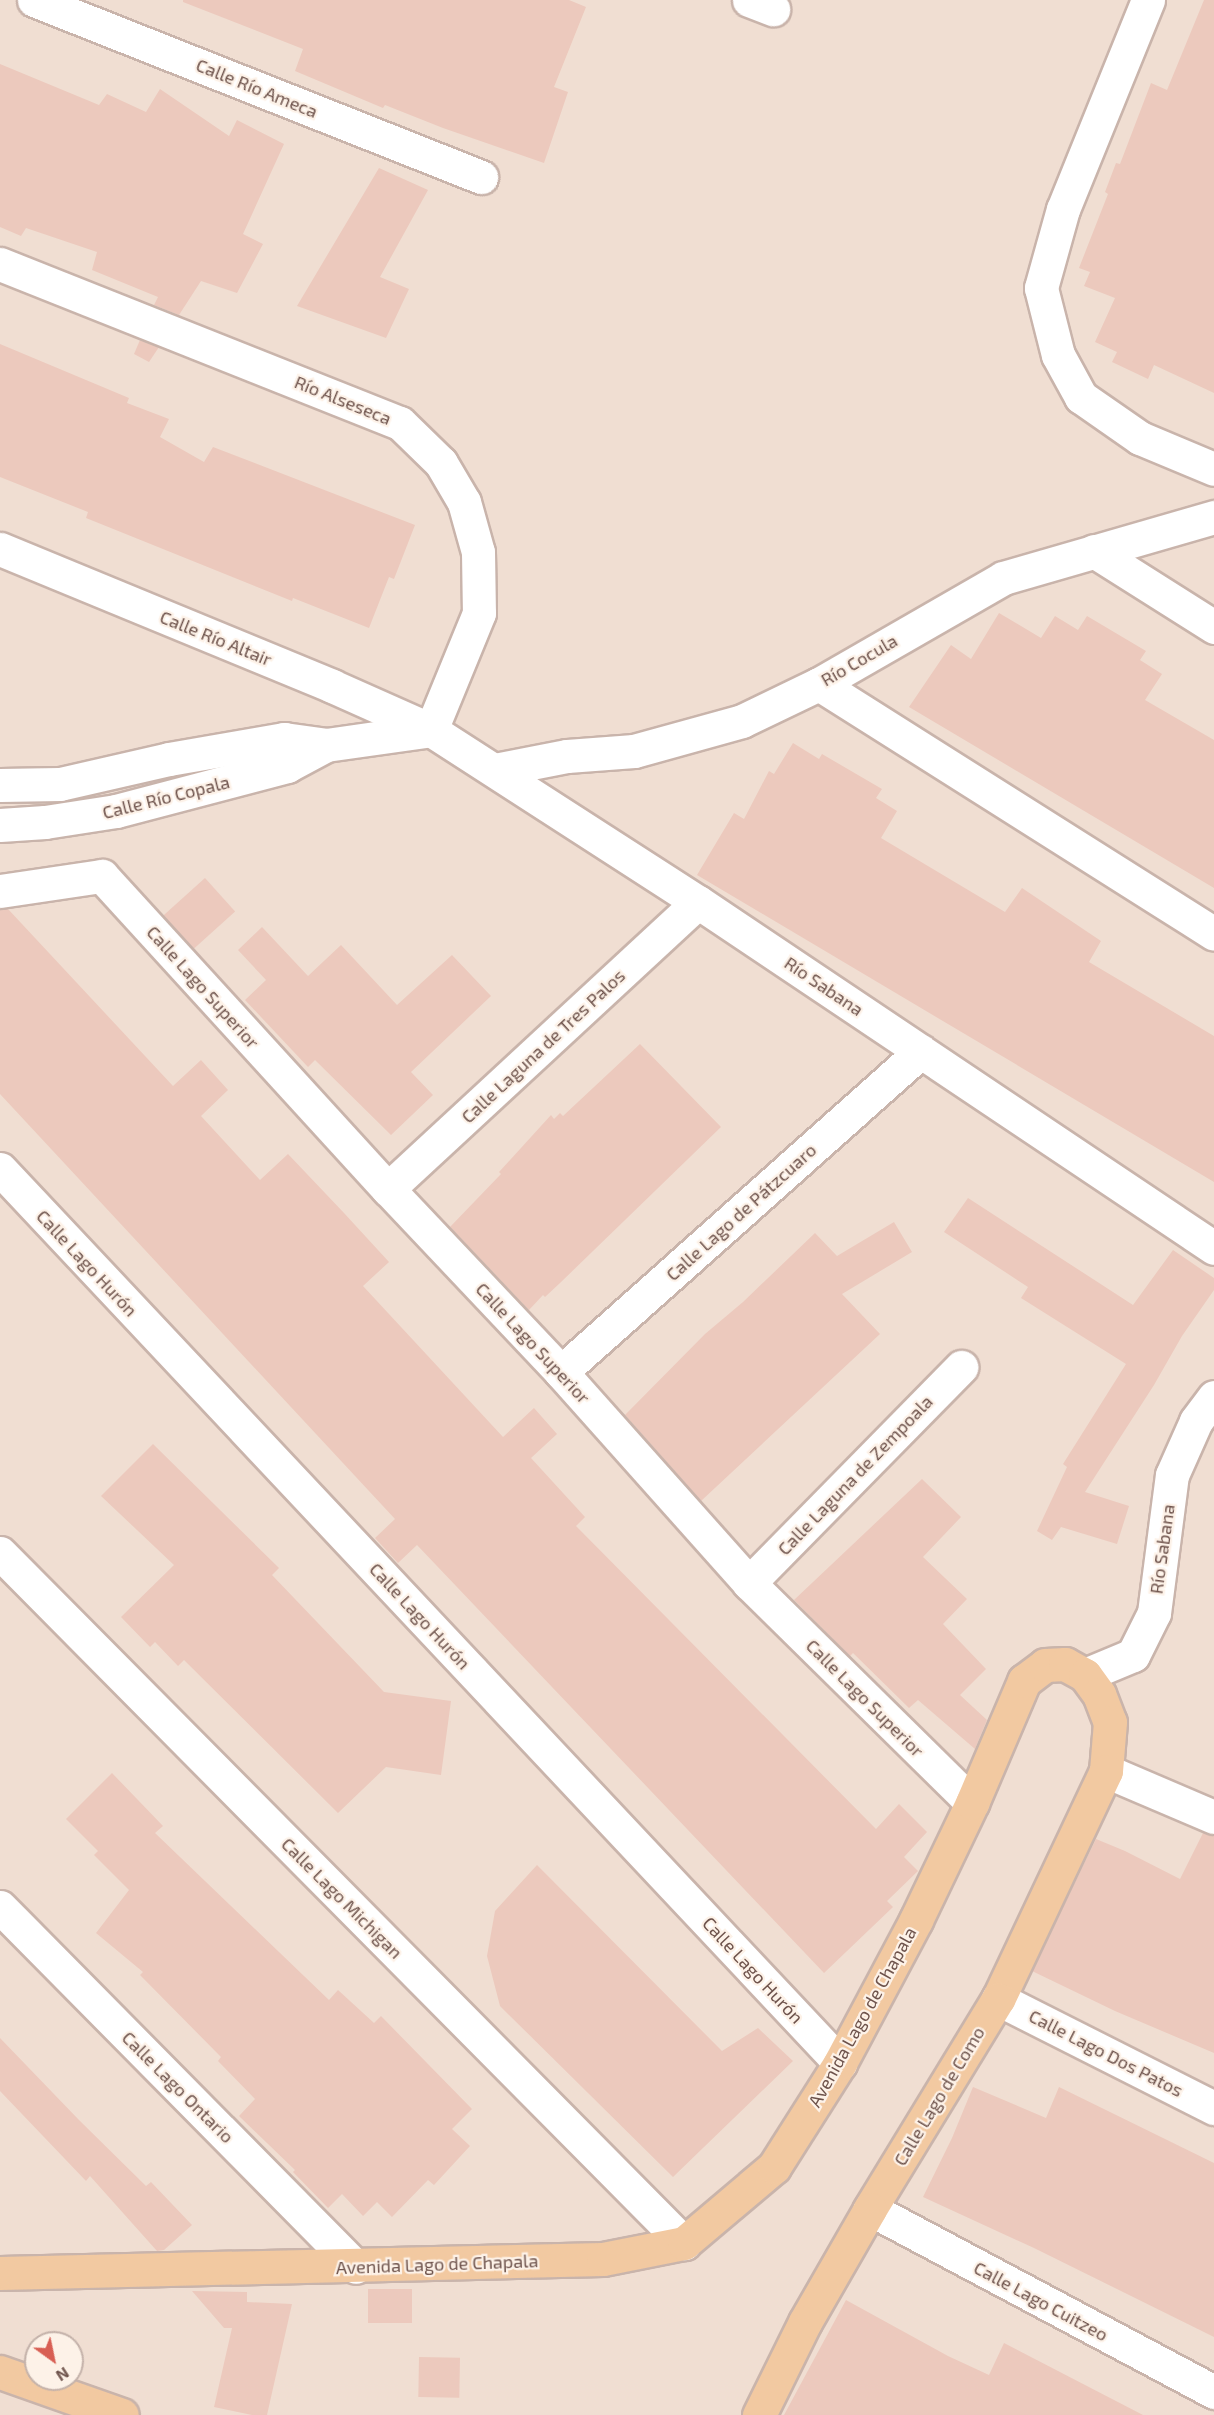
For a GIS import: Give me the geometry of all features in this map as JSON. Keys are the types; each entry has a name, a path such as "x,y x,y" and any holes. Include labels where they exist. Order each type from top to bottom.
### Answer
{"main road":[{"name":"Avenida Lago de Chapala","path":"6,2267 356,2267 603,2259 684,2243 774,2167 840,2063 916,1920 972,1803 1024,1682 1046,1665 1065,1664 1084,1675"},
{"path":"1084,1675 1100,1694 1110,1722 1106,1771"},
{"name":"Calle Lago de Como","path":"759,2415 805,2322 870,2209 998,1999 1106,1771"},
{"path":"0,2373 122,2415"}],"street":[{"name":"Calle Río Ameca","path":"34,0 481,177"},
{"path":"1148,0 1063,209 1041,288 1058,355 1081,397 1140,438 1214,469"},
{"name":"Río Alseseca","path":"0,264 400,423 441,463 464,502 478,552 479,613 431,730"},
{"name":"Río Cocula","path":"495,770 567,756 634,751 742,722 819,684 1003,578 1214,517"},
{"name":"Calle Río Altair","path":"0,549 333,686 431,730"},
{"path":"1094,551 1214,627"},
{"path":"819,684 1214,934"},
{"name":"Calle Río Copala","path":"0,786 60,784 169,759 284,739 326,745 431,730"},
{"name":"Río Sabana","path":"431,730 698,902 1214,1248"},
{"name":"Calle Río Copala","path":"0,825 45,822 116,811 287,766 326,745"},
{"name":"Calle Lago Superior","path":"0,891 102,876 388,1189 561,1372 749,1582 972,1803"},
{"name":"Calle Laguna de Tres Palos","path":"388,1189 698,902"},
{"name":"Calle Lago de Pátzcuaro","path":"561,1372 921,1051"},
{"name":"Calle Lago Hurón","path":"4,1185 840,2063"},
{"name":"Calle Laguna de Zempoala","path":"749,1582 961,1367"},
{"name":"Río Sabana","path":"1084,1675 1133,1655 1154,1613 1172,1475 1196,1420 1214,1397"},
{"name":"Calle Lago Michigan","path":"0,1553 684,2243"},
{"path":"1106,1771 1214,1817"},
{"name":"Calle Lago Ontario","path":"0,1907 356,2267"},
{"name":"Calle Lago Dos Patos","path":"998,1999 1214,2108"},
{"name":"Calle Lago Cuitzeo","path":"870,2209 1214,2392"}],"shaded area":[{"path":"0,0 1214,0 1214,2415 0,2415"}],"building":[{"path":"183,0 569,0 586,7 554,87 568,92 544,163 385,105 383,108 295,71 303,49 183,2"},
{"path":"1204,0 1214,0 1214,393 1154,365 1148,379 1112,362 1117,352 1095,342 1115,298 1084,286 1090,272 1079,268 1108,194 1105,192 1116,163 1120,164 1151,83 1167,90"},
{"path":"0,64 99,105 107,94 146,112 160,89 229,136 237,120 284,144 243,234 263,244 237,293 201,281 179,315 154,305 158,297 92,270 97,252 26,228 21,236 0,227"},
{"path":"379,168 428,190 380,277 409,289 386,338 297,306"},
{"path":"140,340 159,347 149,362 134,354"},
{"path":"0,344 129,398 127,403 169,419 160,437 204,462 213,447 415,525 394,579 389,577 369,628 293,598 292,601 86,518 88,512 0,477"},
{"path":"999,613 1041,638 1055,616 1078,630 1087,616 1146,651 1140,660 1162,674 1145,700 1214,740 1214,888 909,707 951,645 971,659"},
{"path":"793,743 819,759 822,754 882,789 876,798 897,811 881,838 1005,912 1022,888 1101,941 1089,962 1214,1036 1214,1182 697,875 734,813 744,819 769,771 774,774"},
{"path":"205,878 235,911 193,949 163,915"},
{"path":"0,909 8,909 173,1086 201,1060 228,1090 201,1116 260,1180 288,1154 344,1213 389,1262 363,1286 503,1437 534,1408 557,1434 531,1458 585,1517 576,1526 876,1829 899,1804 927,1832 904,1857 918,1871 887,1901 893,1907 824,1973 417,1545 398,1563 375,1538 395,1519 0,1094"},
{"path":"262,927 308,976 341,945 397,1005 452,955 491,996 411,1072 433,1095 391,1135 315,1060 308,1067 245,1000 266,980 238,950"},
{"path":"640,1044 721,1127 560,1283 545,1297 543,1295 529,1310 450,1227 501,1174 499,1172 551,1115 554,1119 560,1113 563,1116"},
{"path":"968,1198 1133,1305 1173,1250 1214,1278 1214,1290 1182,1336 1154,1385 1085,1492 1129,1506 1117,1544 1061,1527 1052,1540 1037,1531 1067,1467 1063,1464 1126,1364 1021,1298 1028,1287 944,1232"},
{"path":"894,1222 912,1252 842,1294 880,1334 701,1501 625,1415 705,1334 743,1302 815,1233 837,1256"},
{"path":"153,1444 279,1568 272,1575 384,1692 451,1701 441,1775 386,1767 338,1813 184,1660 178,1666 155,1642 150,1647 121,1617 174,1565 101,1496"},
{"path":"922,1479 961,1517 923,1557 967,1599 943,1624 986,1669 960,1695 987,1720 975,1749 918,1700 909,1708 853,1653 850,1656 794,1600"},
{"path":"112,1773 163,1826 155,1833 329,2000 338,1990 374,2023 381,2016 472,2109 452,2129 470,2146 434,2185 428,2180 392,2217 377,2202 363,2216 342,2194 328,2208 293,2172 295,2170 239,2116 255,2099 218,2061 221,2057 140,1975 143,1972 96,1933 129,1890 94,1855 98,1851 66,1819"},
{"path":"1203,1833 1214,1835 1214,2053 1115,2011 1032,1971 1096,1839 1180,1879"},
{"path":"537,1865 722,2051 758,2028 793,2061 673,2177 500,2006 487,1956 495,1911"},
{"path":"0,2038 146,2186 151,2182 192,2225 164,2250 157,2251 90,2176 86,2181 0,2091"},
{"path":"973,2087 1046,2118 1059,2087 1214,2163 1214,2337 1034,2248 923,2197 952,2138"},
{"path":"368,2289 412,2289 412,2323 368,2323"},
{"path":"192,2291 247,2292 247,2302 292,2304 267,2415 252,2415 214,2407 232,2328 224,2328"},
{"path":"846,2300 948,2356 989,2375 1004,2343 1143,2415 784,2415"},
{"path":"419,2357 460,2358 459,2398 418,2397"}]}
